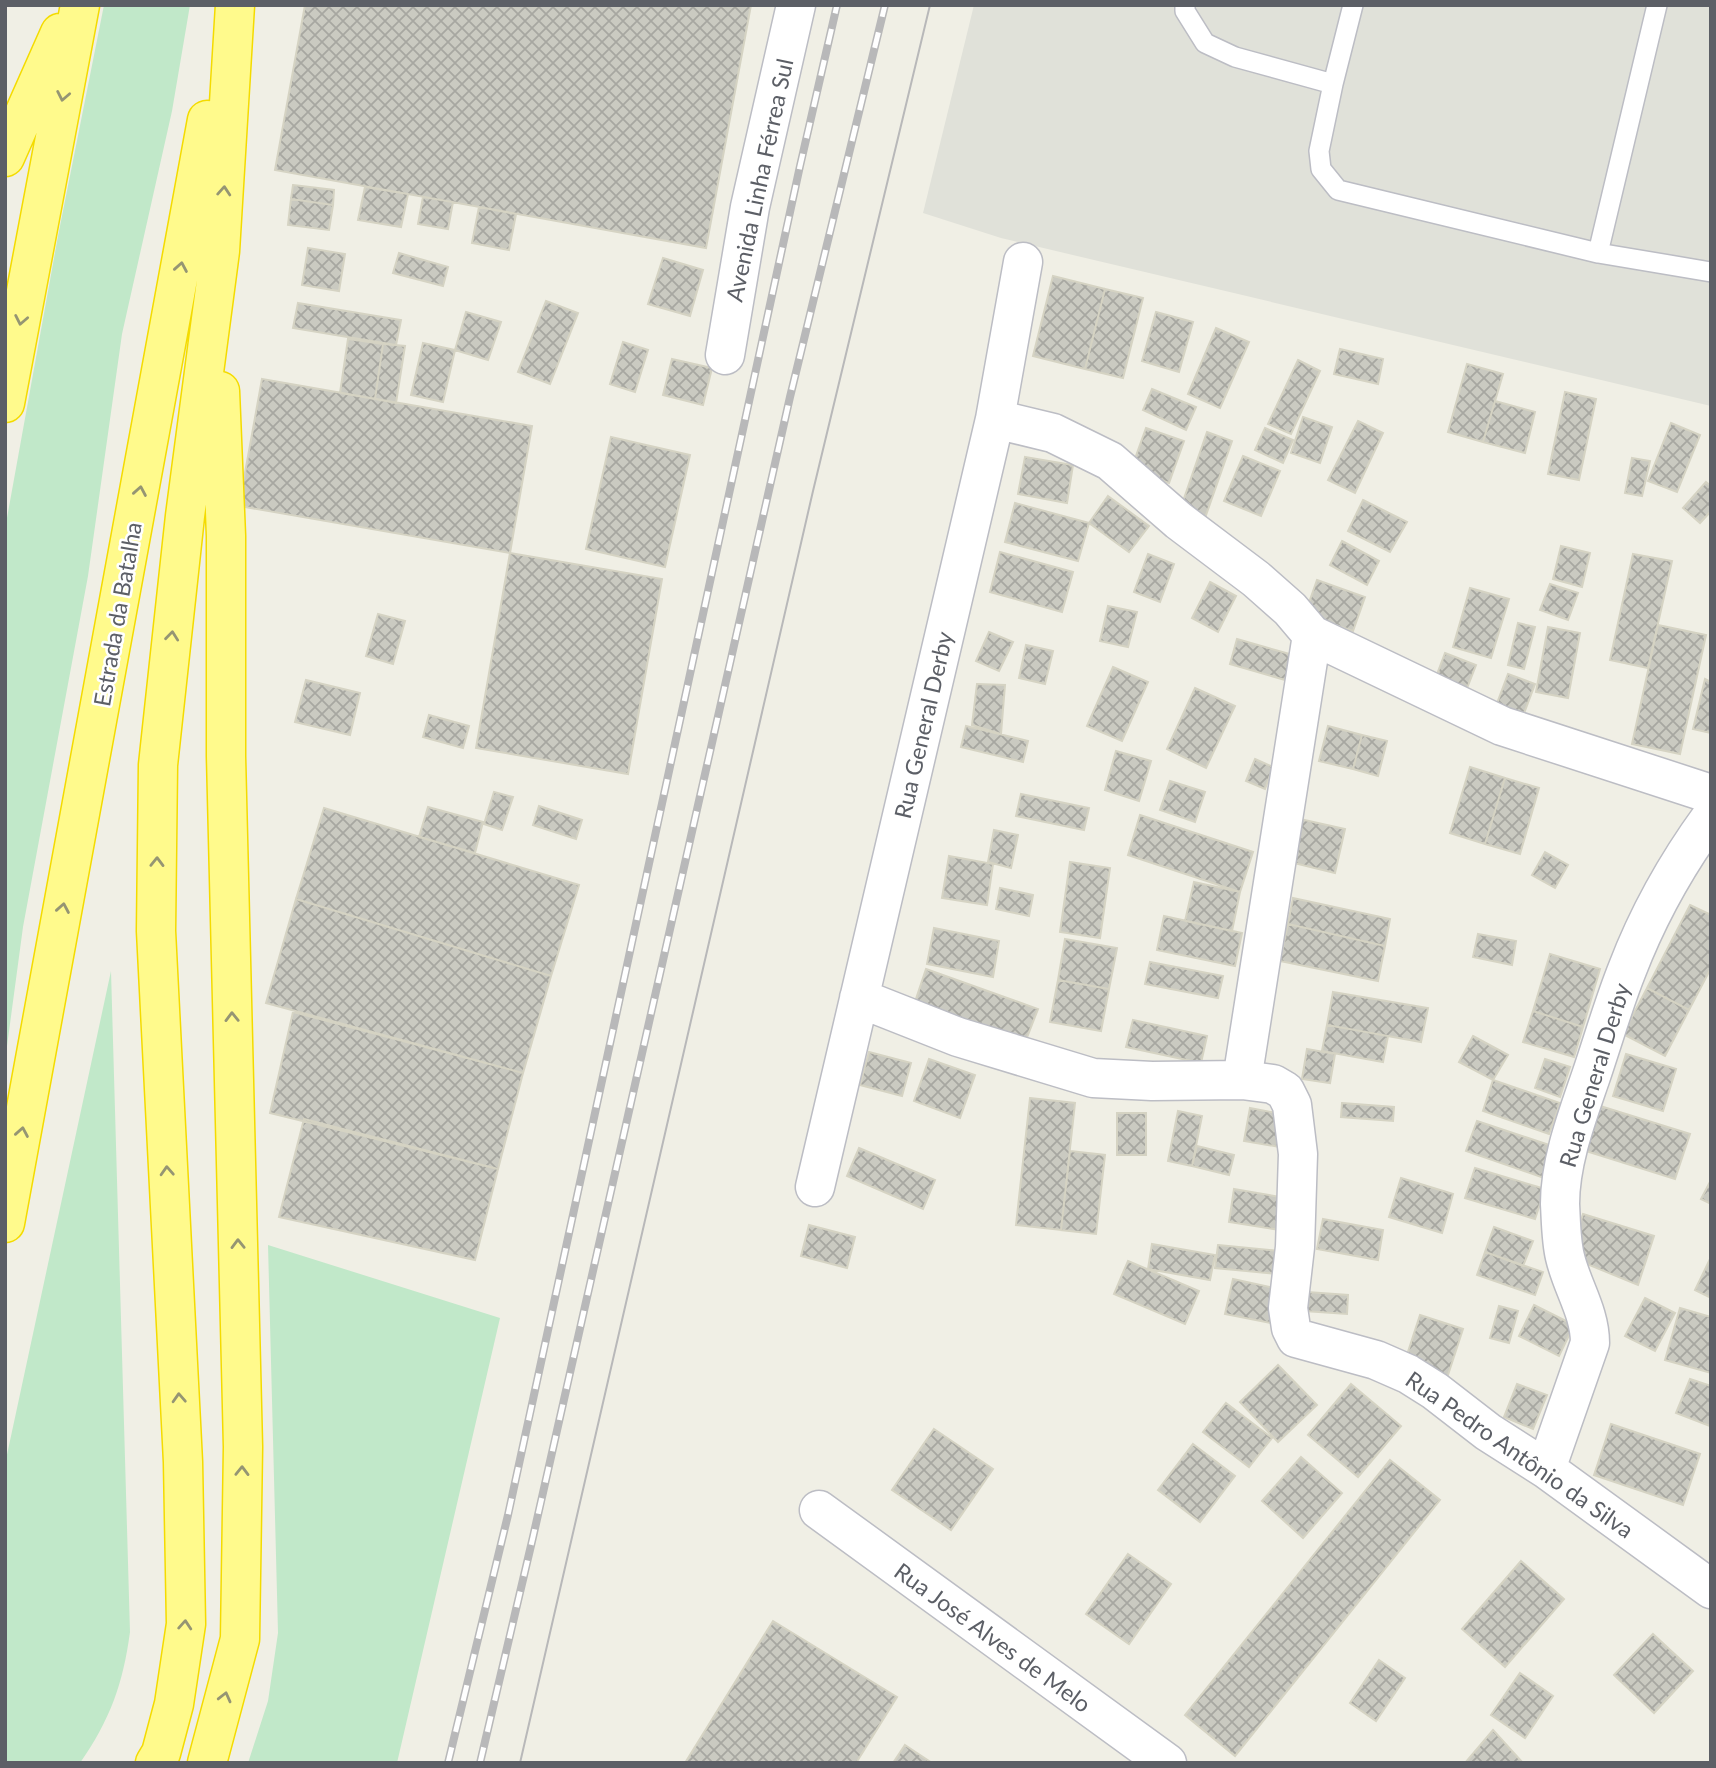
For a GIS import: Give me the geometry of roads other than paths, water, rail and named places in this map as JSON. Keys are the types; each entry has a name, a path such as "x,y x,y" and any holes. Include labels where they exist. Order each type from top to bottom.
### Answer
{"highway":[{"path":"5,157 72,5"},
{"path":"5,403 80,5"},
{"name":"Estrada da Batalha","path":"5,1223 228,5"},
{"path":"155,1763 161,1753 174,1704 186,1624 183,1462 156,931 158,765 185,516 216,283 236,5"},
{"path":"207,1763 240,1639 243,1447 226,756 226,536 216,283"}],"street":[{"name":"Avenida Linha Férrea Sul","path":"725,355 750,207 796,5"},
{"name":"Rua General Derby","path":"815,1187 995,419 1023,262"},
{"path":"995,419 1053,433 1110,461 1179,521 1256,579 1290,609 1312,635 1502,726 1711,794"},
{"path":"1242,1080 1312,635"},
{"name":"Rua General Derby","path":"1546,1469 1590,1343 1585,1310 1565,1257 1560,1205 1562,1176 1575,1123 1631,961 1649,918 1682,858 1711,817"},
{"name":"Rua Pedro Antônio da Silva","path":"859,998 958,1037 1093,1077 1152,1081 1242,1080 1273,1084 1285,1091 1292,1105 1298,1154 1295,1247 1287,1308 1296,1338 1376,1360 1408,1374 1488,1432 1546,1469 1711,1589"},
{"name":"Rua José Alves de Melo","path":"819,1510 1167,1763"}],"lane":[{"path":"1185,5 1185,11 1205,43 1235,57 1333,84"},
{"path":"1353,5 1319,152 1321,169 1338,190 1598,253 1711,272"},
{"path":"1598,253 1657,5"}],"tram line":[{"path":"520,1763 813,491 930,5"}],"railway":[{"path":"448,1763 508,1515 837,5"},
{"path":"480,1763 790,397 885,5"}]}
